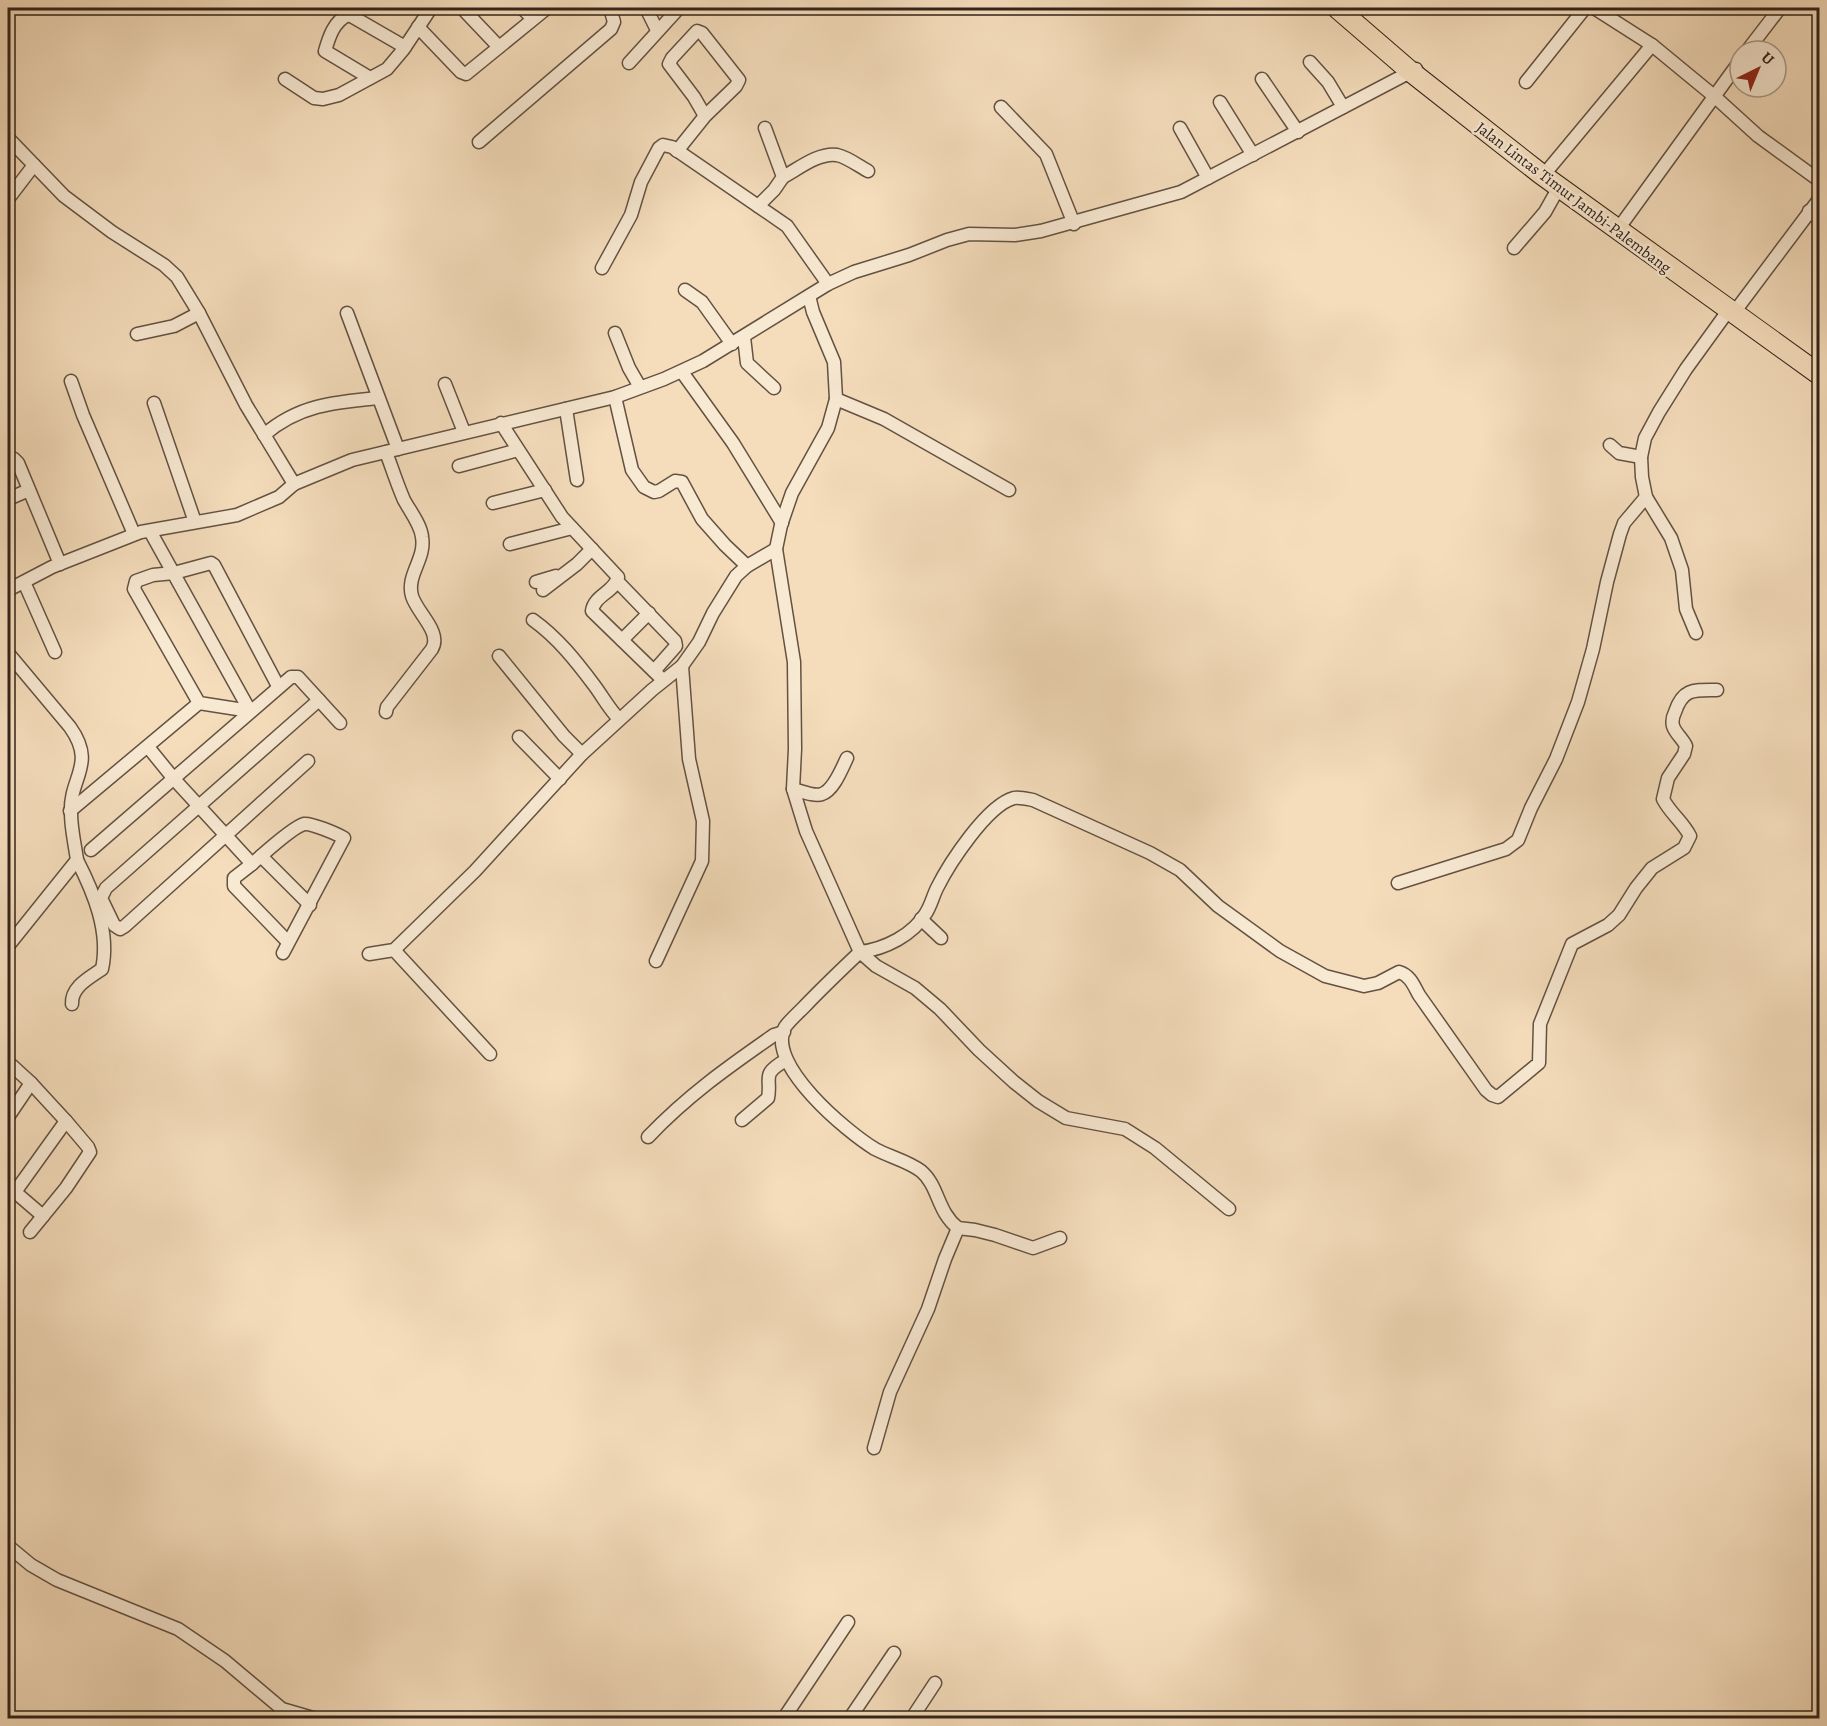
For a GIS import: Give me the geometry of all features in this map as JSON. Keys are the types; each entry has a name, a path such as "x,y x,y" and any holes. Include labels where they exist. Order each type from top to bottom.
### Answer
{"highway":[{"name":"Jalan Lintas Timur Jambi-Palembang","path":"1337,8 1559,187 1820,375"},
{"name":"Jalan Lintas Timur Jambi-Palembang","path":"1346,8 1413,70 1732,311 1820,367"}],"street":[{"path":"462,8 499,46"},
{"path":"522,8 533,19"},
{"path":"418,27 464,75 547,8"},
{"path":"479,142 611,29 614,25 610,8"},
{"path":"646,8 657,30"},
{"path":"629,63 679,8"},
{"path":"1526,82 1585,8"},
{"path":"1594,8 1652,45 1758,136 1820,182"},
{"path":"1756,39 1780,8"},
{"path":"285,79 314,98 323,99 339,95 387,69 405,47 427,9"},
{"path":"370,78 325,51 332,30 343,16 350,16 405,47"},
{"path":"677,151 705,116 736,86 739,80 702,33 697,31 669,64 705,116"},
{"path":"1547,171 1652,45"},
{"path":"1310,62 1328,82 1343,107"},
{"path":"8,590 60,564 134,534 237,515 279,496 294,484 352,460 615,397 682,372 744,337 828,284 879,263 969,234 1015,235 1041,231 1074,224 1083,219 1181,192 1413,70"},
{"path":"1620,225 1728,77"},
{"path":"1262,79 1298,132"},
{"path":"1220,102 1253,155"},
{"path":"1001,107 1046,154 1074,224"},
{"path":"765,128 774,147 783,177"},
{"path":"1180,128 1208,178"},
{"path":"8,138 64,196 112,232 164,265 177,277 199,313 228,372 294,484"},
{"path":"602,268 631,215 641,182 659,148 663,145 677,151 787,226 828,284"},
{"path":"758,206 783,177 822,156 839,155 868,171"},
{"path":"8,199 34,165"},
{"path":"1514,248 1545,212 1559,187"},
{"path":"1398,883 1506,849 1518,840 1531,808 1556,759 1578,702 1620,534 1624,523 1640,503 1641,457 1645,438 1686,369 1820,198"},
{"path":"1809,211 1820,220"},
{"path":"685,290 702,302 732,344"},
{"path":"809,296 813,312 834,362 836,399 828,428 792,493 776,549 794,662 793,789 806,831 860,952 876,966 915,988 932,1002 979,1050 1038,1101 1066,1118 1125,1129 1155,1148 1229,1209"},
{"path":"137,334 174,326 199,313"},
{"path":"347,313 378,398 403,497 423,536 420,562 410,585 418,611 436,637 436,643 387,706 386,712"},
{"path":"615,333 629,368 640,387"},
{"path":"744,337 747,363 774,388"},
{"path":"682,372 733,443 782,523"},
{"path":"71,381 83,415 134,534"},
{"path":"445,384 464,432"},
{"path":"615,397 632,470 640,482 654,492 675,481 682,482 702,519 747,566"},
{"path":"264,435 276,424 293,414 329,403 378,398"},
{"path":"836,399 884,419 1009,490"},
{"path":"154,403 195,522"},
{"path":"566,409 577,480"},
{"path":"501,423 562,517 618,577 617,581 675,641 676,646 654,671"},
{"path":"1610,445 1619,453 1641,457"},
{"path":"459,466 518,450"},
{"path":"8,458 15,459 18,463 60,564"},
{"path":"8,500 29,490"},
{"path":"493,503 545,490"},
{"path":"1640,503 1671,538 1682,570 1686,609 1696,633"},
{"path":"510,544 572,528"},
{"path":"150,531 250,711"},
{"path":"539,586 566,573 592,549"},
{"path":"369,954 394,950 475,871 582,754 663,680 682,666 699,642 713,613 736,576 747,566 776,549"},
{"path":"200,703 134,587 138,580 153,575 214,565 278,686"},
{"path":"617,581 595,602 592,611 663,680"},
{"path":"24,582 56,652"},
{"path":"622,640 649,613"},
{"path":"533,620 559,641 619,719"},
{"path":"8,653 70,727 81,745 81,765 70,811 77,860 93,891 105,949 102,969 74,991 71,997 72,1004"},
{"path":"499,656 564,736 582,754"},
{"path":"656,961 702,861 703,821 689,759 682,666"},
{"path":"91,850 291,677 296,676 340,723"},
{"path":"1060,1238 1033,1248 985,1232 958,1228 943,1212 931,1184 921,1172 876,1149 849,1131 812,1095 786,1060 782,1041 785,1027 860,952 873,951 897,940 926,914 959,850 992,812 1014,798 1033,800 1149,853 1180,870 1218,906 1281,951 1325,976 1364,986 1398,972 1403,974 1413,983 1419,995 1486,1090 1498,1097 1539,1063 1540,1024 1572,944 1608,925 1619,915 1652,868 1684,848 1690,836 1685,826 1667,808 1663,799 1668,778 1684,754 1686,746 1673,726 1673,718 1684,694 1693,690 1717,690"},
{"path":"308,761 125,926 120,929 114,925 102,902 103,892 320,700"},
{"path":"70,811 200,703 250,711"},
{"path":"519,737 560,779"},
{"path":"148,747 174,779 226,834 310,905"},
{"path":"793,789 819,795 825,793 839,775 847,758"},
{"path":"304,824 344,837 345,840 310,905 286,948 234,886 234,878 304,824"},
{"path":"8,946 77,860"},
{"path":"921,919 941,938"},
{"path":"394,950 490,1054"},
{"path":"648,1137 675,1109 712,1079 774,1035 784,1032"},
{"path":"742,1120 768,1098 767,1077 776,1066 786,1060"},
{"path":"8,1062 66,1120 90,1152 66,1188 30,1232"},
{"path":"8,1117 31,1083"},
{"path":"43,1216 11,1188 66,1120"},
{"path":"874,1448 890,1392 928,1309 958,1228"},
{"path":"8,1546 31,1565 57,1580 178,1629 225,1661 282,1709 313,1719"},
{"path":"784,1719 848,1622"},
{"path":"850,1719 894,1653"},
{"path":"912,1719 935,1683"}]}
